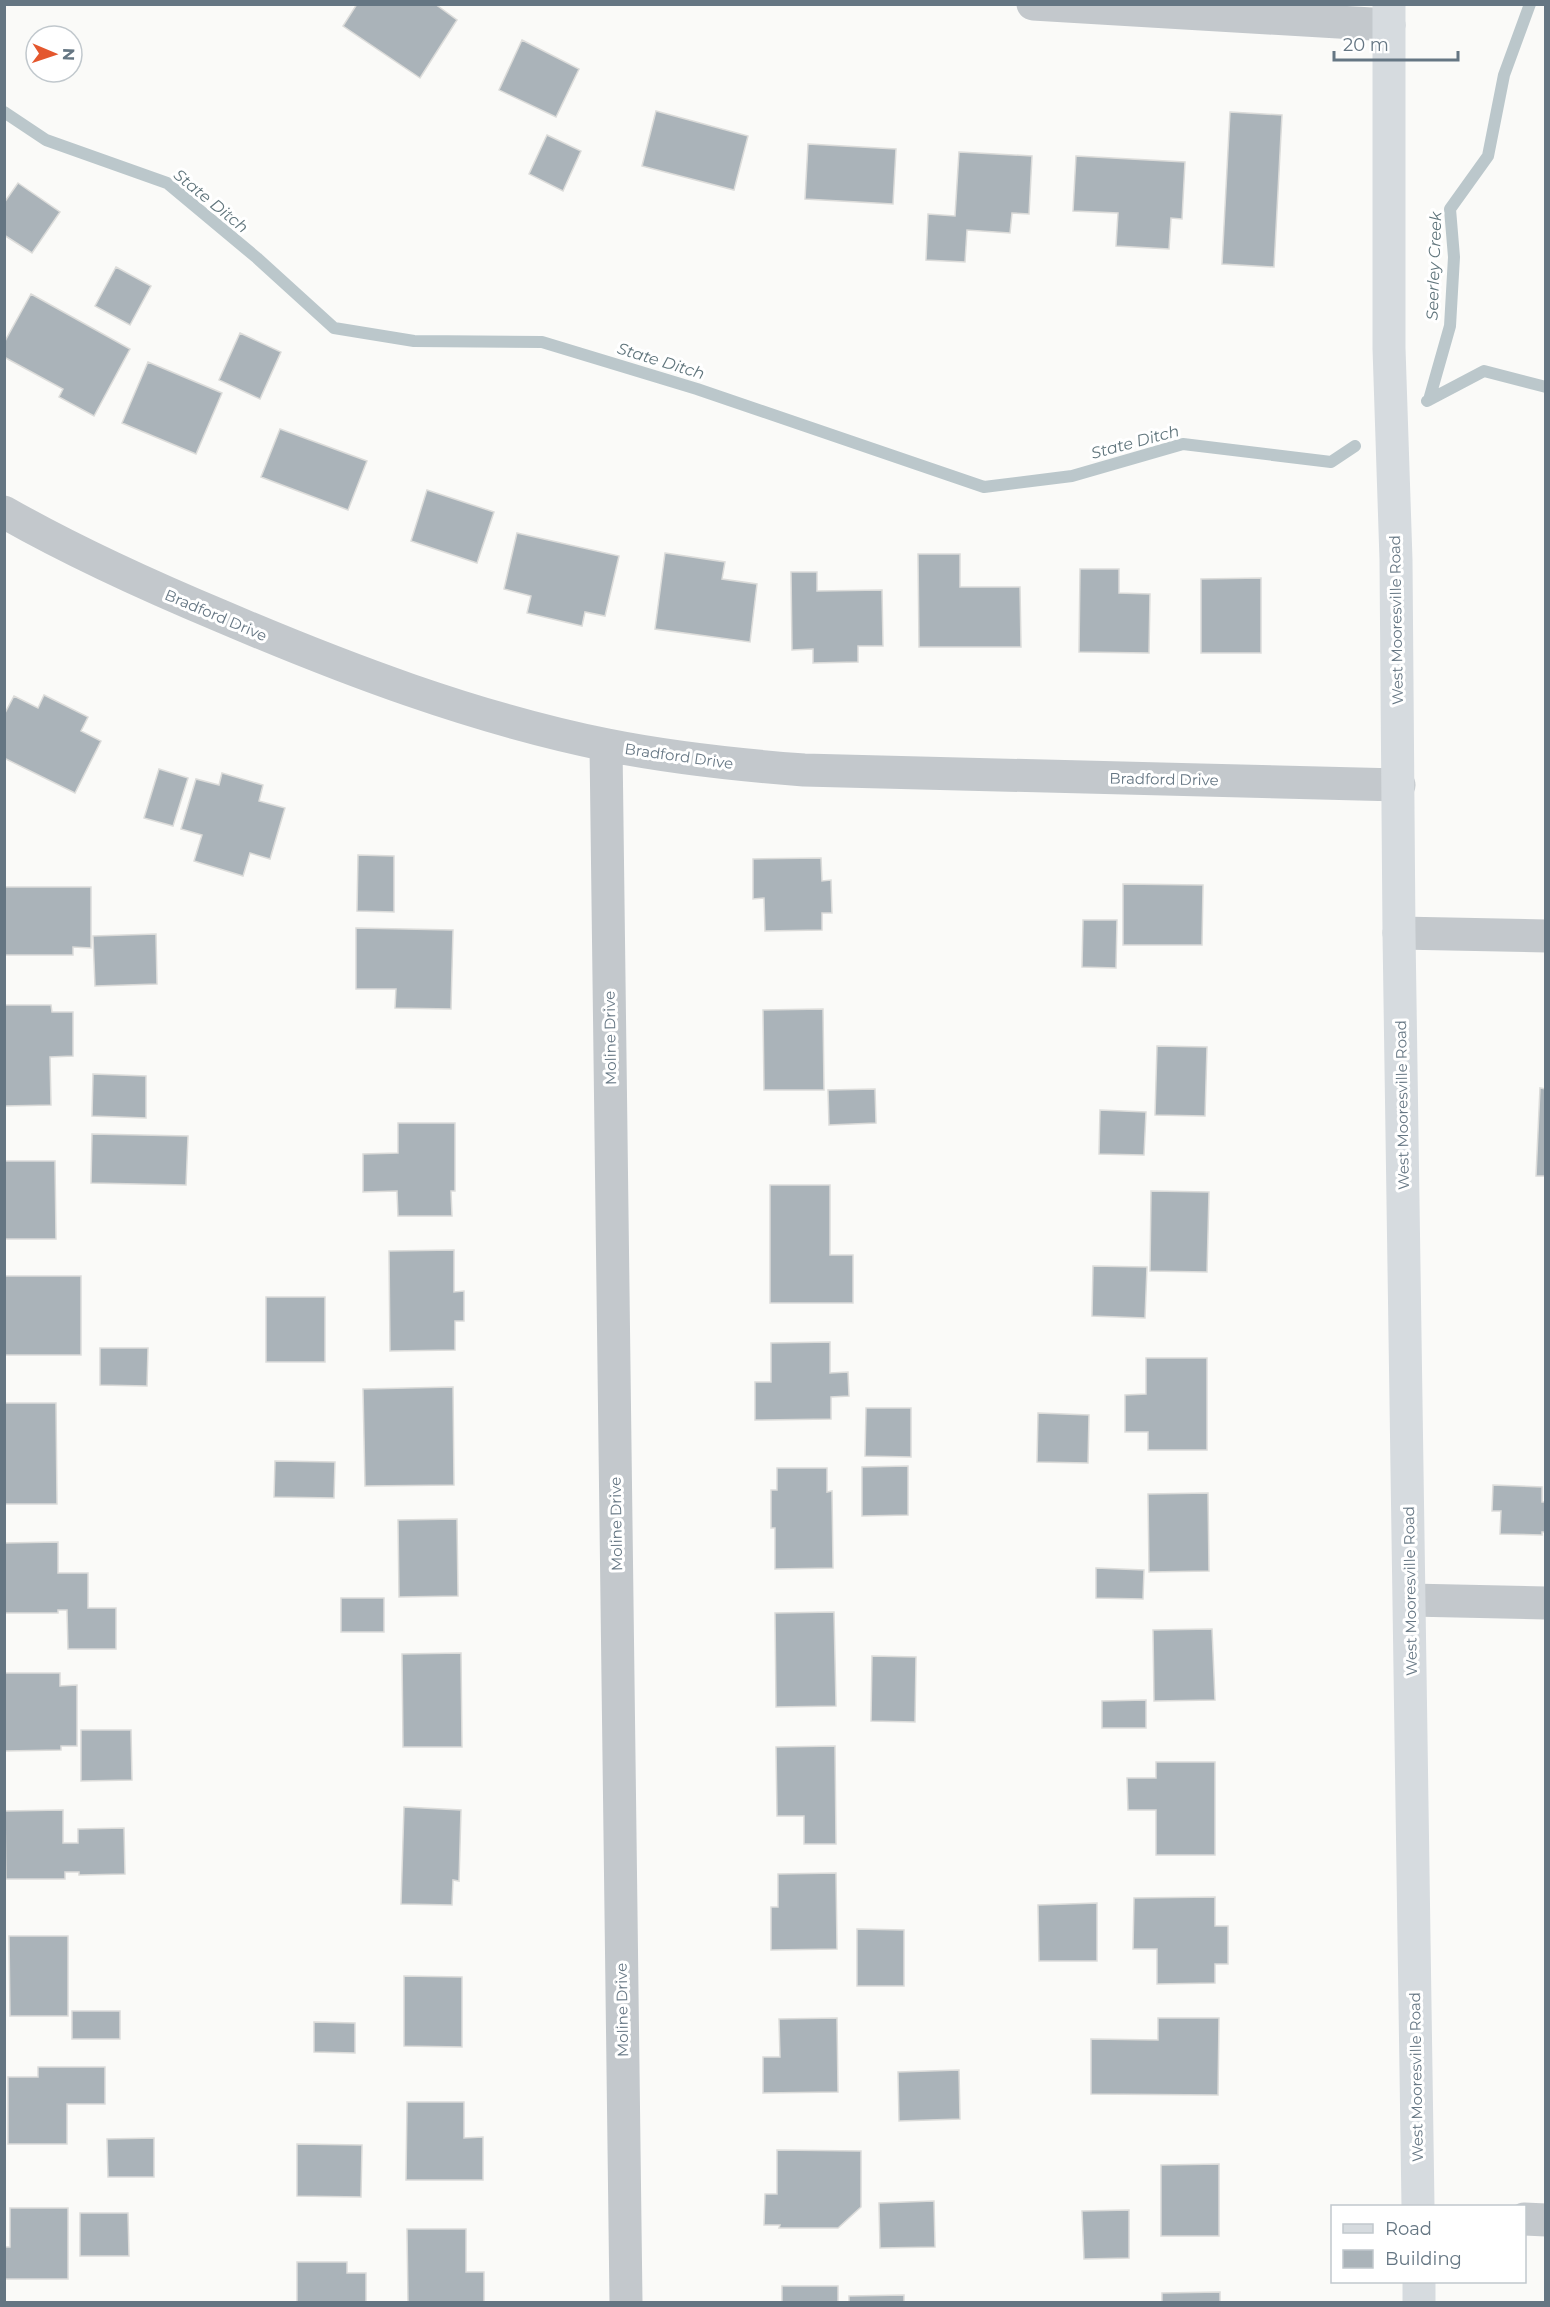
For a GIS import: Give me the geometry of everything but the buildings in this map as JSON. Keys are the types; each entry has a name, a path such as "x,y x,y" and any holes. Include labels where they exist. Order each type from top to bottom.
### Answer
{"main road":[{"name":"West Mooresville Road","path":"1389,14 1389,348 1396,560 1399,933 1418,2205"},
{"path":"1419,2283 1419,2302"}],"street":[{"path":"1033,4 1389,14"},
{"name":"Bradford Drive","path":"4,512 166,594 326,660 488,715 606,745 726,764 804,770 1399,785"},
{"name":"Moline Drive","path":"606,745 626,2302"},
{"path":"1399,933 1545,936"},
{"path":"1410,1600 1545,1603"},
{"path":"1526,2219 1545,2220"}],"waterway":[{"name":"Seerley Creek","path":"1429,400 1450,326 1454,257 1450,209 1488,156 1504,75 1530,4"},
{"name":"State Ditch","path":"4,112 46,140 167,183 257,258 334,328 414,341 542,342 697,389 984,487 1072,476 1183,444 1331,462 1355,446"},
{"name":"State Ditch","path":"1427,401 1484,371 1546,387"}]}
